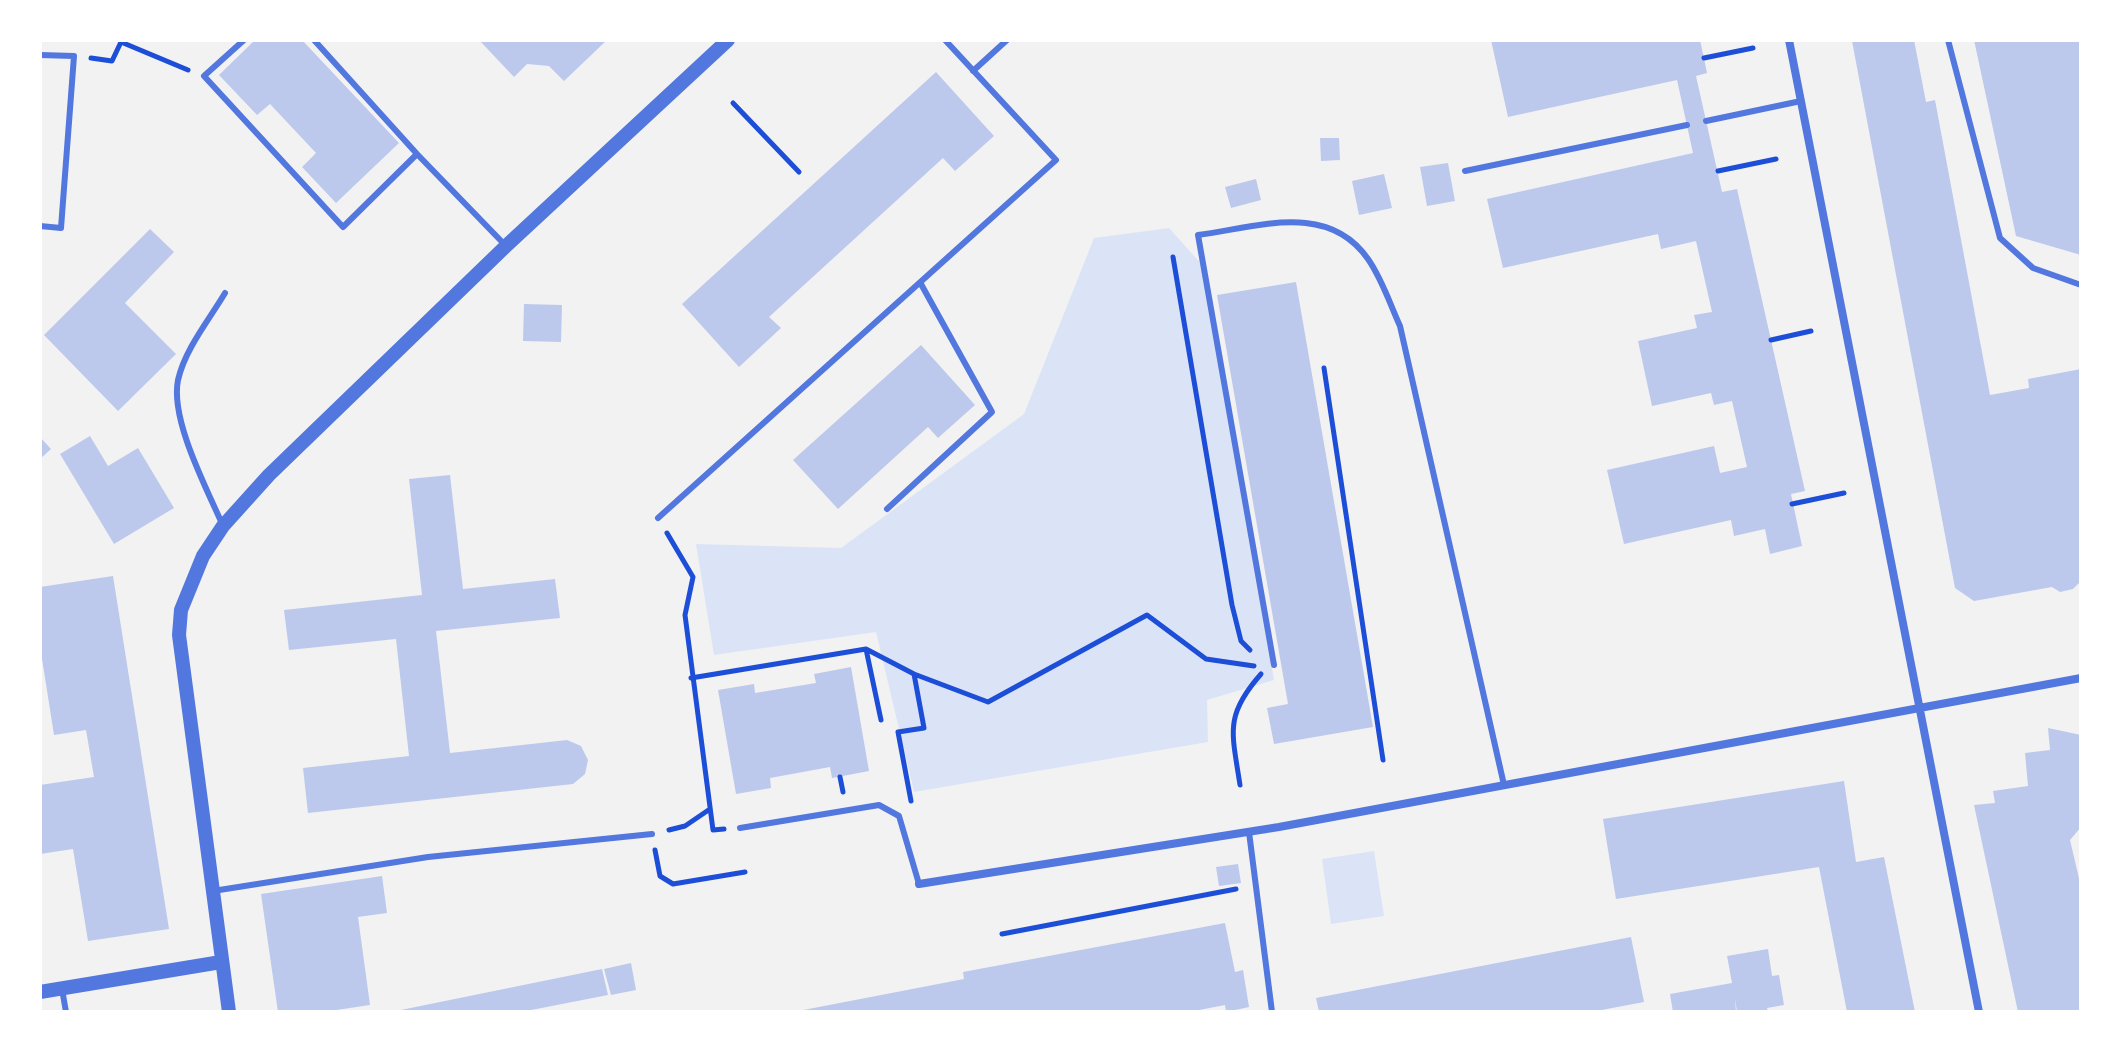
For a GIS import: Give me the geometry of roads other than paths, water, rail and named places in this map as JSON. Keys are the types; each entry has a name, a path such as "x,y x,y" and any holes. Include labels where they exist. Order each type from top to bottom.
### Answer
{"street":[{"path":"229,1012 179,635 181,610 203,556 223,526 323,420 728,40"},
{"path":"1789,40 1979,1012"},
{"path":"919,884 1249,832 2081,678"},
{"path":"40,992 221,962"}],"lane":[{"path":"244,40 204,76 343,227 417,154"},
{"path":"314,40 506,246"},
{"path":"658,518 1056,160 945,40"},
{"path":"973,71 1007,40"},
{"path":"1948,40 2000,238 2033,268 2081,285"},
{"path":"40,55 74,56 61,228 40,226"},
{"path":"1706,121 1801,101"},
{"path":"1465,171 1687,125"},
{"path":"1270,666 1198,235 1307,220 1343,232 1368,259 1400,326 1504,785"},
{"path":"887,509 992,412 921,284"},
{"path":"223,526 176,402 178,379 188,355 225,293"},
{"path":"740,828 879,805 899,816 919,884"},
{"path":"1249,832 1272,1012"},
{"path":"213,891 428,857 652,834"},
{"path":"62,989 66,1012"}]}
